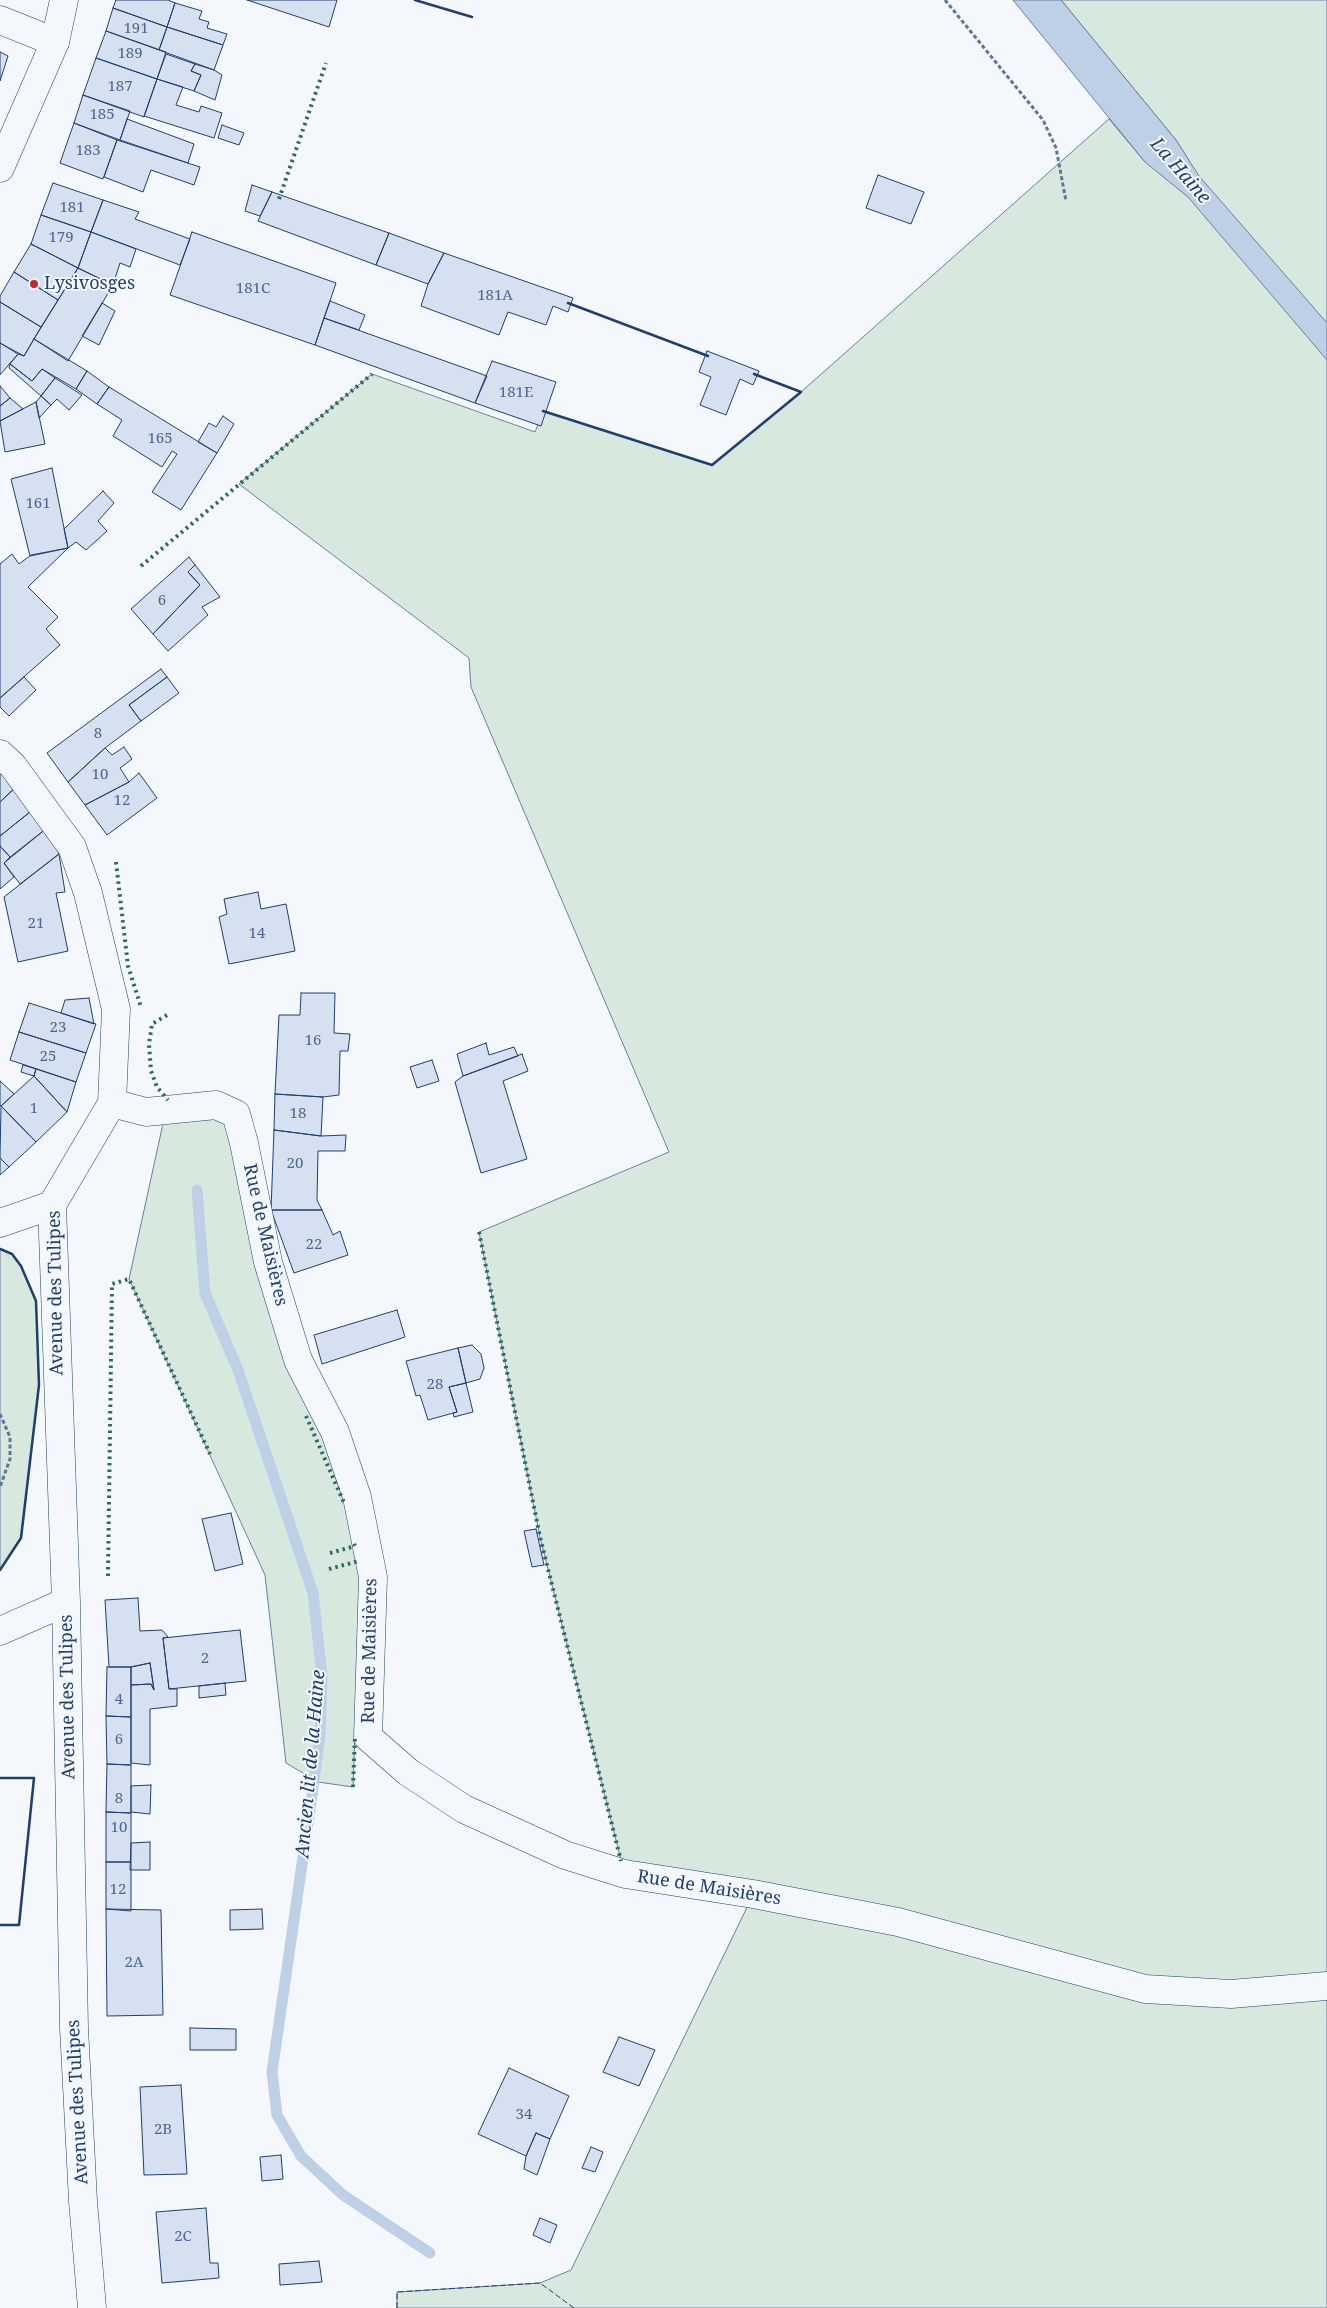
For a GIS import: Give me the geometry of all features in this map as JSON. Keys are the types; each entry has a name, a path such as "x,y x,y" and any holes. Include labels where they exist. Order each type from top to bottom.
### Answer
{"street":[{"path":"0,168 55,42 64,0"},
{"path":"0,20 55,42"},
{"path":"0,754 13,766 72,847 88,893 116,1009 112,1102"},
{"name":"Rue de Maisières","path":"112,1102 146,1112 216,1105 236,1114 244,1143 268,1262 298,1360 335,1432 356,1497 373,1577 368,1736 408,1772 464,1810 565,1855 625,1874 753,1894 898,1922 1145,1989 1232,1994 1327,1986"},
{"name":"Avenue des Tulipes","path":"92,2308 83,2201 74,2028 66,1602 52,1205 112,1102"},
{"path":"0,1223 52,1205"},
{"path":"0,1631 66,1602"}],"path":[{"path":"945,0 1043,120 1056,148 1066,202"},
{"path":"0,1414 10,1437 10,1459 0,1487"}],"shaded area":[{"path":"1061,0 1327,0 1327,2308 397,2308 397,2292 540,2283 571,2270 753,1895 623,1868 540,1537 479,1232 669,1152 471,687 469,658 239,484 372,374 535,432 543,411 712,465 801,392 1109,119 1145,162 1188,159 1176,140"},
{"path":"163,1111 236,1114 373,1577 355,1733 353,1787 318,1782 286,1763 265,1575 129,1279 162,1128"},
{"path":"0,1249 12,1254 21,1266 36,1301 39,1385 21,1538 0,1570"}],"water":[{"name":"La Haine","path":"1013,0 1061,0 1176,140 1199,176 1327,323 1327,360 1188,197 1145,162"}],"building":[{"path":"116,0 168,0 175,3 167,27 113,8"},
{"path":"247,0 337,0 329,27"},
{"path":"175,3 202,11 199,19 209,22 207,28 227,34 223,45 167,27"},
{"path":"113,8 167,27 159,50 106,31"},
{"path":"167,27 223,45 214,70 159,50"},
{"path":"106,31 166,52 157,79 96,58"},
{"path":"0,52 8,56 0,81"},
{"path":"166,54 195,64 191,71 201,75 194,91 157,79"},
{"path":"96,58 157,79 144,117 83,95"},
{"path":"195,64 214,70 222,75 215,100 194,91 201,75 191,71"},
{"path":"157,79 183,87 176,105 199,112 201,106 222,113 214,138 144,116"},
{"path":"83,95 130,111 120,140 74,123"},
{"path":"127,119 194,144 188,163 120,140"},
{"path":"74,123 117,140 103,179 60,163"},
{"path":"222,125 244,133 239,145 218,138"},
{"path":"117,140 200,167 194,185 151,170 143,192 104,177"},
{"path":"878,175 924,192 911,224 866,208"},
{"path":"53,183 103,200 91,232 41,215"},
{"path":"252,185 272,192 260,216 245,211"},
{"path":"272,192 389,233 376,265 258,221"},
{"path":"103,200 139,212 135,219 190,239 180,265 91,232"},
{"path":"41,215 91,232 78,268 31,244"},
{"path":"91,232 136,249 130,267 120,263 113,285 78,268"},
{"path":"192,232 336,283 315,345 170,295"},
{"path":"389,233 444,253 428,284 376,265"},
{"path":"31,244 78,268 58,300 14,272"},
{"path":"444,253 573,298 568,312 553,306 546,325 508,312 499,335 421,306 428,284"},
{"path":"78,268 113,285 68,361 34,339"},
{"path":"14,272 58,300 41,327 0,302 0,296"},
{"path":"330,301 365,315 359,330 324,318"},
{"path":"0,302 41,327 24,356 0,343"},
{"path":"102,303 115,311 99,345 82,336"},
{"path":"324,318 487,376 475,403 315,345"},
{"path":"34,339 87,371 76,389 42,369 32,381 10,364 18,354 24,356"},
{"path":"0,343 18,354 0,375"},
{"path":"707,351 759,371 753,385 740,379 726,415 700,405 711,377 699,372"},
{"path":"492,361 556,382 541,426 475,403"},
{"path":"10,364 32,381 42,369 55,378 41,396 9,368"},
{"path":"87,371 109,387 97,404 76,389"},
{"path":"55,378 82,395 69,410 57,399 51,405 41,396"},
{"path":"0,386 10,398 0,406"},
{"path":"109,387 217,453 181,510 152,492 177,454 172,451 162,467 113,436 122,420 97,404"},
{"path":"41,396 51,405 39,418 36,402"},
{"path":"10,398 23,409 0,421 0,406"},
{"path":"36,402 45,444 5,452 0,421"},
{"path":"223,416 234,424 217,453 198,442 209,423 216,427"},
{"path":"52,468 68,548 30,556 11,479"},
{"path":"103,491 114,503 98,521 107,531 86,550 76,542 68,548 64,529"},
{"path":"68,548 28,587 58,617 46,629 60,645 0,698 0,564 12,554 19,564 31,555"},
{"path":"189,557 195,565 188,572 200,585 153,634 131,609"},
{"path":"195,565 220,597 202,607 208,615 168,651 153,634 200,585 188,572"},
{"path":"161,669 167,677 129,705 141,721 105,748 68,782 47,753"},
{"path":"24,677 36,690 9,716 0,707 0,698"},
{"path":"167,677 179,693 141,721 129,705"},
{"path":"124,747 132,759 120,768 129,782 85,805 68,782 105,748 112,755"},
{"path":"0,767 19,784 0,802"},
{"path":"139,773 157,798 107,835 85,805 129,782"},
{"path":"19,784 35,808 0,836 0,802"},
{"path":"35,808 47,828 10,857 0,846 0,836"},
{"path":"47,828 59,854 20,884 4,863"},
{"path":"0,846 10,857 4,863 14,877 0,889"},
{"path":"59,854 65,892 56,893 68,951 18,962 4,897"},
{"path":"258,892 261,909 286,904 295,951 229,964 219,917 227,914 224,899"},
{"path":"301,993 335,993 334,1033 350,1034 348,1051 340,1051 339,1095 323,1097 275,1094 279,1015 300,1015"},
{"path":"89,998 94,1024 61,1013 65,1000"},
{"path":"29,1003 96,1024 86,1053 19,1032"},
{"path":"19,1032 86,1053 76,1082 10,1060"},
{"path":"486,1043 489,1055 514,1047 518,1056 463,1076 457,1054"},
{"path":"522,1054 528,1071 503,1081 527,1159 481,1173 455,1082 463,1076"},
{"path":"432,1060 439,1081 417,1088 410,1067"},
{"path":"23,1065 36,1069 34,1076 21,1072"},
{"path":"36,1069 76,1082 67,1112 34,1076"},
{"path":"34,1076 67,1112 36,1142 1,1106"},
{"path":"0,1081 14,1094 1,1106 0,1105"},
{"path":"275,1094 323,1097 321,1136 274,1130"},
{"path":"1,1106 36,1142 9,1167 0,1158"},
{"path":"274,1130 321,1136 346,1135 345,1151 318,1151 317,1200 322,1210 271,1210"},
{"path":"0,1158 9,1167 0,1175"},
{"path":"271,1210 322,1210 333,1235 340,1231 348,1255 294,1273"},
{"path":"397,1310 405,1337 322,1364 314,1335"},
{"path":"472,1345 481,1354 484,1368 480,1379 466,1383 458,1348"},
{"path":"458,1348 466,1383 449,1387 457,1412 428,1420 420,1395 416,1396 406,1361"},
{"path":"466,1383 473,1412 454,1417 453,1413 457,1412 449,1387"},
{"path":"231,1513 243,1564 215,1571 202,1519"},
{"path":"536,1529 544,1565 532,1567 524,1531"},
{"path":"138,1598 140,1631 162,1630 168,1637 163,1638 169,1689 177,1689 177,1706 150,1709 150,1765 131,1763 131,1685 151,1684 154,1690 150,1663 131,1667 109,1667 105,1600"},
{"path":"240,1630 246,1681 169,1689 163,1638"},
{"path":"150,1663 154,1690 151,1684 131,1685 131,1667"},
{"path":"107,1667 131,1667 131,1717 106,1716"},
{"path":"225,1683 226,1695 199,1698 199,1686"},
{"path":"106,1716 131,1717 131,1765 107,1764"},
{"path":"107,1764 131,1765 131,1813 106,1812"},
{"path":"151,1785 150,1814 131,1812 131,1786"},
{"path":"106,1812 131,1813 131,1862 106,1862"},
{"path":"150,1842 150,1870 130,1870 131,1843"},
{"path":"106,1862 131,1862 131,1911 106,1909"},
{"path":"106,1909 161,1910 163,2015 107,2016"},
{"path":"262,1909 263,1929 230,1930 230,1910"},
{"path":"190,2028 236,2029 236,2050 190,2050"},
{"path":"619,2037 655,2050 639,2086 603,2072"},
{"path":"509,2068 569,2096 550,2139 536,2133 526,2156 478,2134"},
{"path":"181,2085 187,2174 144,2175 140,2087"},
{"path":"536,2133 550,2139 537,2175 524,2169 526,2156"},
{"path":"591,2147 603,2152 595,2172 582,2168"},
{"path":"281,2155 283,2179 262,2181 260,2157"},
{"path":"206,2208 210,2263 218,2263 219,2278 162,2283 156,2212"},
{"path":"540,2218 557,2225 550,2243 533,2235"},
{"path":"319,2261 322,2282 280,2285 279,2264"}],"waterway":[{"name":"Ancien lit de la Haine","path":"197,1190 205,1293 238,1370 313,1593 322,1677 320,1734 272,2072 277,2115 301,2156 343,2195 430,2253"}],"hedge":[{"path":"279,199 326,63"},
{"path":"141,566 372,374"},
{"path":"116,862 128,966 141,1007"},
{"path":"167,1015 152,1024 149,1044 151,1071 157,1087 168,1100"},
{"path":"479,1232 540,1537 621,1861"},
{"path":"108,1576 112,1284 129,1279 210,1454"},
{"path":"306,1416 345,1505"},
{"path":"330,1553 355,1546 354,1544"},
{"path":"329,1569 359,1561"},
{"path":"353,1787 355,1737"}],"fence":[{"path":"397,2308 397,2292 540,2283 574,2308"}],"wall":[{"path":"415,0 472,17"},
{"path":"568,303 708,356"},
{"path":"543,411 712,465 801,392 754,374"},
{"path":"0,1249 12,1254 21,1266 36,1301 39,1385 21,1538 0,1570"},
{"path":"0,1778 34,1778 19,1925 0,1925"}],"place":[{"name":"Lysivosges","path":"34,284"}]}
